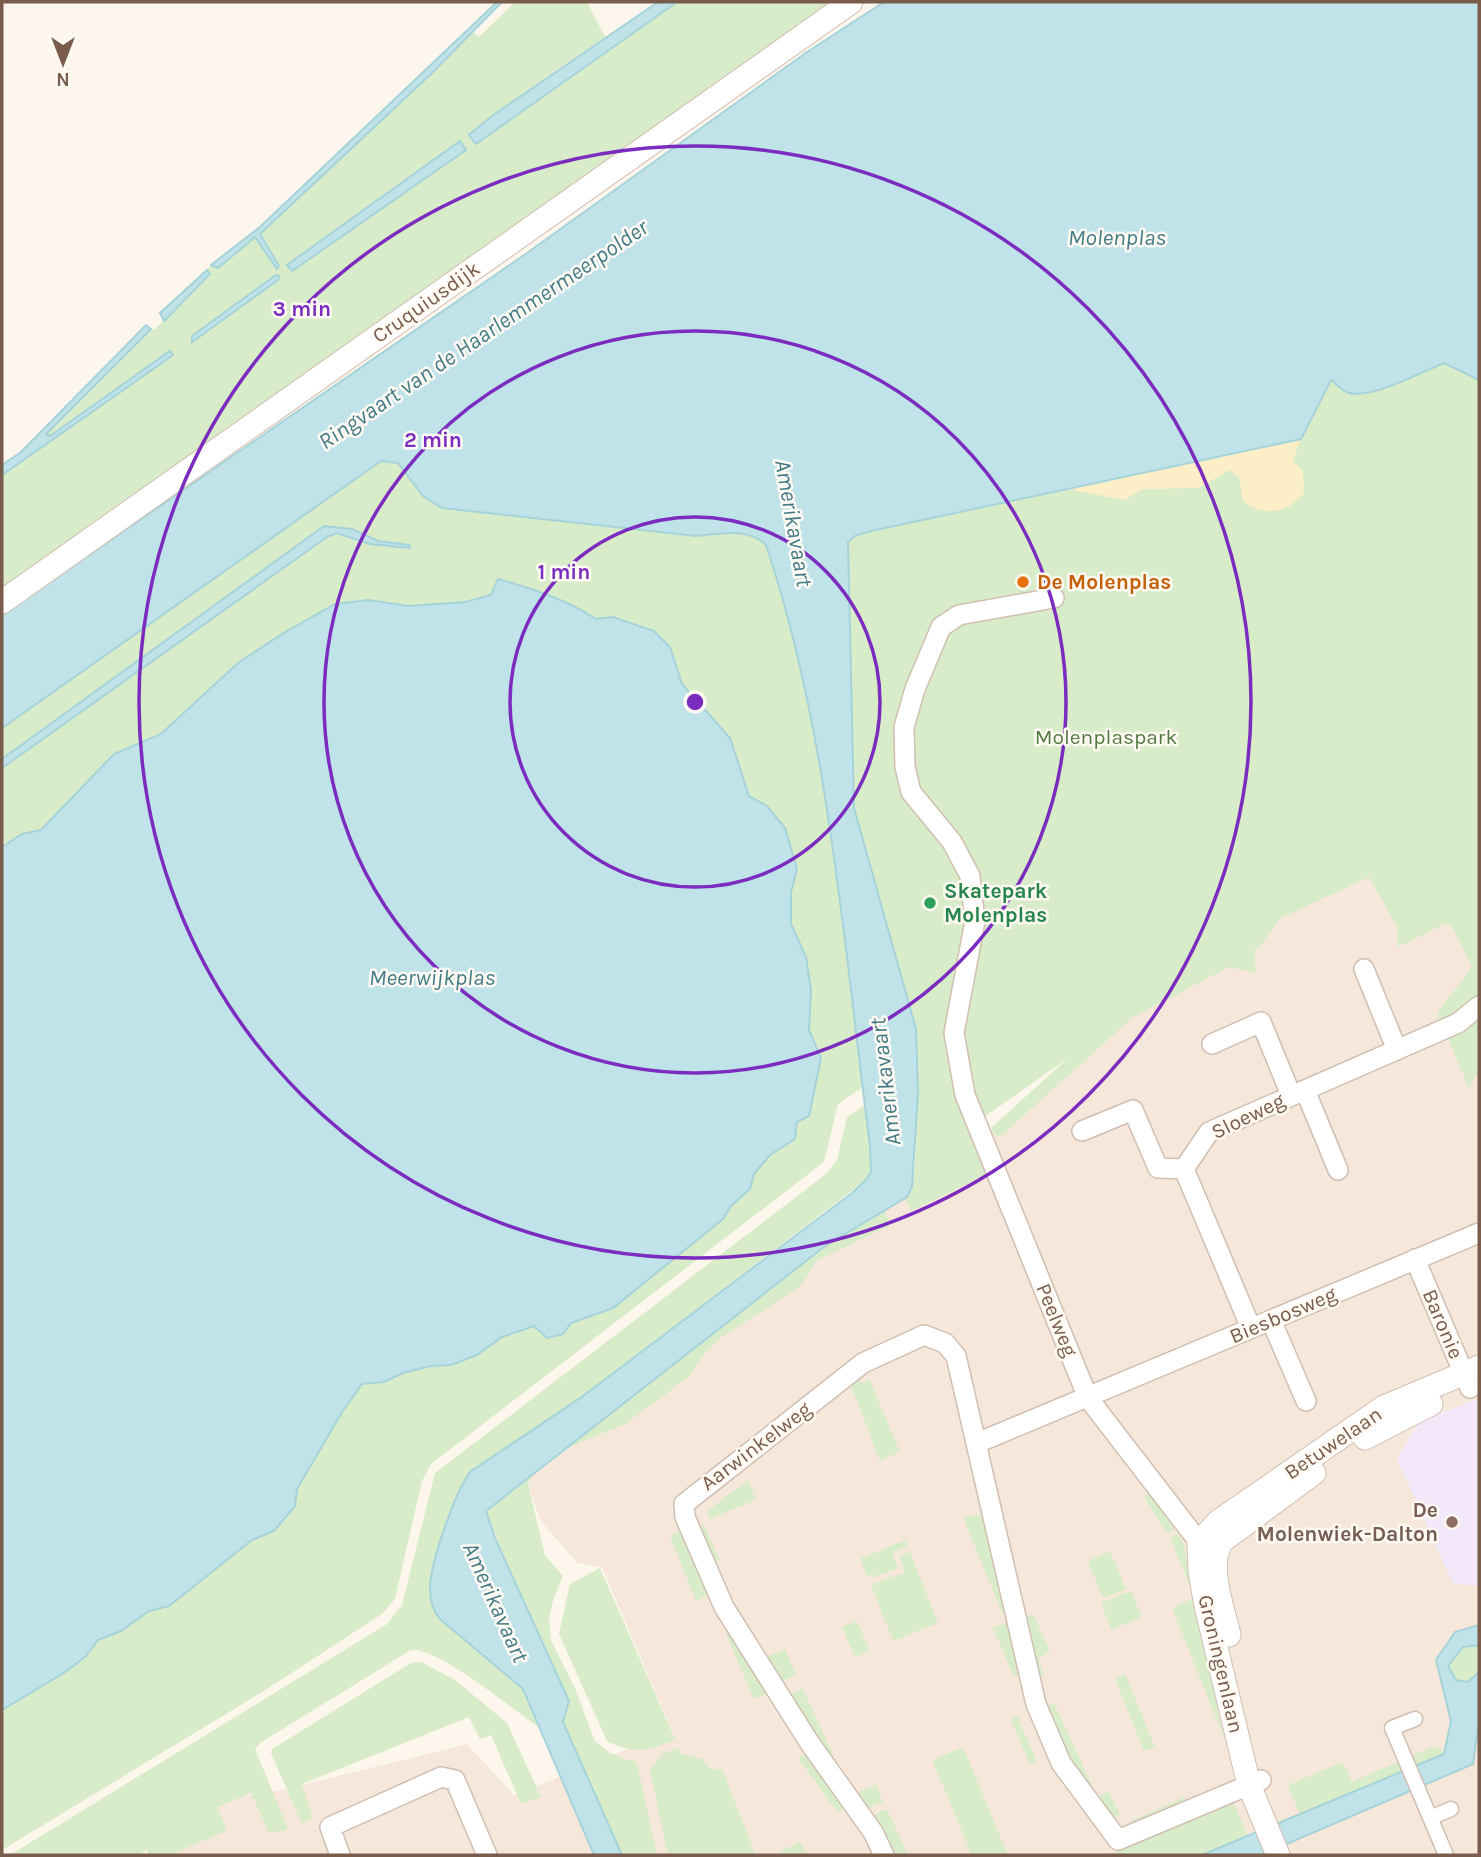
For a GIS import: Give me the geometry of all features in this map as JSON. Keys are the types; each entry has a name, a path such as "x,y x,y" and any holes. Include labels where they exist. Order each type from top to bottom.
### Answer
{"street":[{"name":"Cruquiusdijk","path":"2,602 851,2"},
{"name":"Peelweg","path":"1054,598 959,615 941,626 925,663 904,727 905,767 911,792 952,842 970,876 975,920 954,1028 965,1095 1088,1398 1208,1546"},
{"path":"1364,969 1396,1050"},
{"name":"Sloeweg","path":"1184,1170 1209,1132 1458,1023 1479,1006"},
{"path":"1212,1044 1261,1022 1338,1170"},
{"path":"1082,1131 1133,1110 1158,1168 1184,1170 1251,1328"},
{"name":"Biesbosweg","path":"1088,1398 1479,1233"},
{"name":"Baronie","path":"1415,1259 1473,1378"},
{"path":"1271,1320 1306,1401"},
{"name":"Aarwinkelweg","path":"884,1855 873,1832 809,1742 724,1607 685,1517 684,1504 863,1363 924,1335 945,1343 956,1356 1036,1704 1061,1763 1118,1840 1255,1782"},
{"name":"Betuwelaan","path":"1208,1546 1219,1521 1384,1408 1473,1378"},
{"path":"977,1443 1088,1398"},
{"name":"Groningenlaan","path":"1208,1546 1200,1571 1206,1606 1255,1782 1284,1853"},
{"path":"1415,1718 1392,1728 1446,1855"},
{"path":"340,1855 330,1827 441,1777 455,1780 487,1855"},
{"path":"1430,1818 1451,1809"}],"shaded area":[{"path":"1398,841 1479,902 1479,1855 168,1855 230,1795 261,1795 467,1744 514,1795 672,1731 602,1567 577,1563 540,1520 528,1484 534,1472 825,1246 898,1203 972,1150 1114,1021"},
{"name":"De Molenwiek-Dalton","path":"1479,1398 1479,1586 1453,1584 1397,1459 1418,1423"}],"green space":[{"path":"515,2 587,2 605,37 529,89 619,43 677,2 840,2 2,594 2,475 172,355 170,351 49,437 46,433 210,274 207,270 211,265 218,268 255,237 277,269 279,266 260,235 473,32 479,37","holes":["276,275 192,341 192,336"]},
{"name":"Molenplaspark","path":"1444,363 1479,380 1479,1070 1469,1088 1437,1013 1472,967 1452,926 1445,924 1398,947 1397,927 1369,877 1279,919 1260,947 1254,950 1256,973 1229,967 1132,1018 1002,1135 996,1137 991,1128 1068,1058 973,1125 971,1139 986,1175 911,1211 905,1199 912,1187 915,1166 918,1093 916,1029 854,808 848,541 871,531 1067,489 1331,380 1345,392 1389,386"},
{"path":"381,461 398,463 423,496 442,508 696,536 742,534 759,539 766,545 786,611 816,745 837,882 863,1087 838,1104 824,1162 431,1464 422,1481 395,1599 382,1614 267,1689 2,1850 2,1710 86,1656 98,1640 121,1631 149,1611 169,1606 252,1540 274,1531 295,1506 297,1489 342,1412 362,1384 384,1382 403,1373 431,1366 451,1365 477,1355 502,1337 535,1326 571,1323 613,1308 723,1219 731,1206 750,1189 754,1174 770,1155 795,1139 797,1122 821,1058 809,1030 811,990 806,957 791,924 791,892 797,869 767,806 749,796 730,738 682,684 670,647 653,631 614,617 596,619 549,595 498,579 491,595 465,602 409,606 368,600 238,663 161,734 114,754 41,830 22,834 2,847 2,728"},
{"path":"865,1105 872,1152 867,1179 583,1396 470,1472 514,1680 523,1689 540,1728 476,1681 439,1658 411,1650 260,1743 255,1749 286,1830 269,1833 251,1793 217,1807 227,1831 169,1855 149,1855 147,1850 138,1855 10,1855 387,1624 402,1605 435,1473 826,1174 837,1160 847,1117"},
{"path":"884,1210 891,1225 816,1261 802,1285 719,1339 706,1351 690,1376 625,1424 562,1450 825,1246"},
{"path":"859,1377 862,1383 869,1379 900,1452 880,1461 850,1383"},
{"path":"534,1472 528,1484 545,1555 563,1576 549,1620 551,1640 574,1686 595,1741 610,1753 637,1763 657,1855 622,1855 563,1722 569,1701 488,1519 486,1511 490,1506"},
{"path":"748,1480 756,1500 709,1519 707,1511"},
{"path":"1149,1493 1174,1529 1167,1534 1144,1496"},
{"path":"986,1514 1008,1610 1002,1613 963,1517"},
{"path":"704,1525 720,1561 713,1561 699,1527"},
{"path":"685,1529 711,1594 696,1601 670,1536"},
{"path":"1177,1533 1184,1544 1192,1590 1170,1538"},
{"path":"905,1540 907,1546 892,1553 898,1568 875,1577 873,1574 867,1576 860,1559"},
{"path":"1110,1551 1126,1589 1103,1598 1088,1561"},
{"path":"910,1552 938,1623 893,1641 871,1585 905,1572 899,1556"},
{"path":"600,1568 675,1739 657,1746 633,1750 607,1741 559,1634 570,1584"},
{"path":"1131,1591 1142,1617 1111,1630 1101,1603"},
{"path":"1194,1598 1224,1738 1172,1608"},
{"path":"1033,1614 1050,1651 1038,1659 1044,1674 1037,1676 1023,1618"},
{"path":"857,1621 870,1651 855,1657 842,1627"},
{"path":"1008,1622 1022,1674 1014,1677 993,1628"},
{"path":"730,1632 770,1692 754,1699 726,1634"},
{"path":"1479,1645 1479,1672 1467,1682 1456,1680 1448,1666 1451,1661 1464,1648"},
{"path":"785,1649 796,1675 780,1682 768,1656"},
{"path":"421,1662 455,1680 507,1723 541,1797 521,1804 491,1735 480,1739 469,1717 302,1784 313,1818 304,1823 300,1820 271,1753 272,1749 411,1663"},
{"path":"1125,1674 1155,1747 1144,1751 1115,1679"},
{"path":"803,1689 834,1757 830,1758 787,1696"},
{"path":"1054,1703 1097,1796 1109,1792 1120,1815 1109,1820 1069,1761 1044,1707"},
{"path":"1017,1715 1037,1762 1030,1765 1010,1718"},
{"path":"1434,1746 1445,1751 1444,1754 1300,1815 1288,1785 1343,1762 1352,1782"},
{"path":"963,1747 1008,1855 972,1855 932,1760"},
{"path":"676,1748 682,1754 702,1759 712,1770 722,1769 755,1853 668,1855 650,1770 661,1755"},
{"path":"808,1752 848,1807 837,1812 798,1758"},
{"path":"876,1785 883,1802 866,1809 856,1793"},
{"path":"1185,1797 1187,1802 1133,1826 1131,1821"},
{"path":"1233,1801 1248,1836 1202,1855 1111,1855 1130,1842"},
{"path":"887,1809 908,1855 892,1855 871,1816"},
{"path":"801,1842 807,1855 784,1855 782,1850"}],"sand":[{"path":"1301,439 1293,460 1303,472 1304,493 1291,505 1275,511 1259,510 1243,501 1239,477 1230,470 1198,488 1143,489 1124,500 1067,489"}],"water":[{"path":"497,2 502,2 432,73 260,234 279,266 277,269 255,237 218,268 211,265 261,226"},
{"path":"658,2 677,2 476,144 469,135 492,116"},
{"name":"Molenplas","path":"884,2 1479,2 1479,380 1444,363 1384,389 1359,394 1349,393 1331,380 1301,439 871,531 855,536 848,542 854,808 916,1029 918,1093 912,1187 907,1197 825,1246 486,1511 495,1538 569,1701 563,1722 622,1855 594,1855 523,1689 440,1619 431,1601 431,1577 444,1528 457,1495 470,1472 583,1396 852,1193 867,1179 871,1171 842,918 820,765 787,616 766,545 759,539 742,534 696,536 442,508 423,496 398,463 381,461 2,728 2,615 527,253 807,52"},
{"path":"460,141 466,150 292,271 287,265"},
{"path":"207,270 210,274 164,321 160,313"},
{"path":"276,275 279,276 278,280 192,342 192,336"},
{"path":"146,325 151,329 46,434 50,436 170,351 173,355 2,475 2,465 21,452"},
{"path":"324,526 352,529 378,541 409,545 410,548 370,544 337,533 327,537 2,768 2,759"},
{"name":"Meerwijkplas","path":"498,579 548,595 596,619 613,617 654,631 670,647 682,684 730,738 749,796 767,806 785,828 797,869 791,892 791,924 806,957 811,990 809,1030 821,1058 809,1116 797,1122 795,1139 770,1155 754,1174 750,1189 731,1206 723,1219 613,1308 571,1323 563,1334 547,1338 534,1326 502,1337 477,1355 451,1365 431,1366 403,1373 384,1382 362,1384 342,1412 297,1489 295,1506 274,1531 252,1540 169,1606 149,1611 121,1631 98,1640 86,1656 67,1671 2,1710 2,847 22,834 41,830 114,754 161,734 238,663 335,604 368,600 409,606 465,602 491,595"},
{"path":"1479,1625 1479,1645 1463,1647 1448,1666 1456,1680 1468,1682 1479,1672 1479,1721 1473,1764 1261,1855 1202,1855 1444,1754 1451,1721 1436,1660 1455,1632"}],"place":[{"name":"De Molenplas","path":"1023,582"},
{"name":"Skatepark Molenplas","path":"930,903"},
{"name":"De Molenwiek-Dalton","path":"1452,1522"}],"water label":[{"name":"Ringvaart van de Haarlemmermeerpolder","path":"483,334"},
{"name":"Amerikavaart","path":"794,523"},
{"name":"Amerikavaart","path":"885,1082"},
{"name":"Amerikavaart","path":"496,1602"}]}
